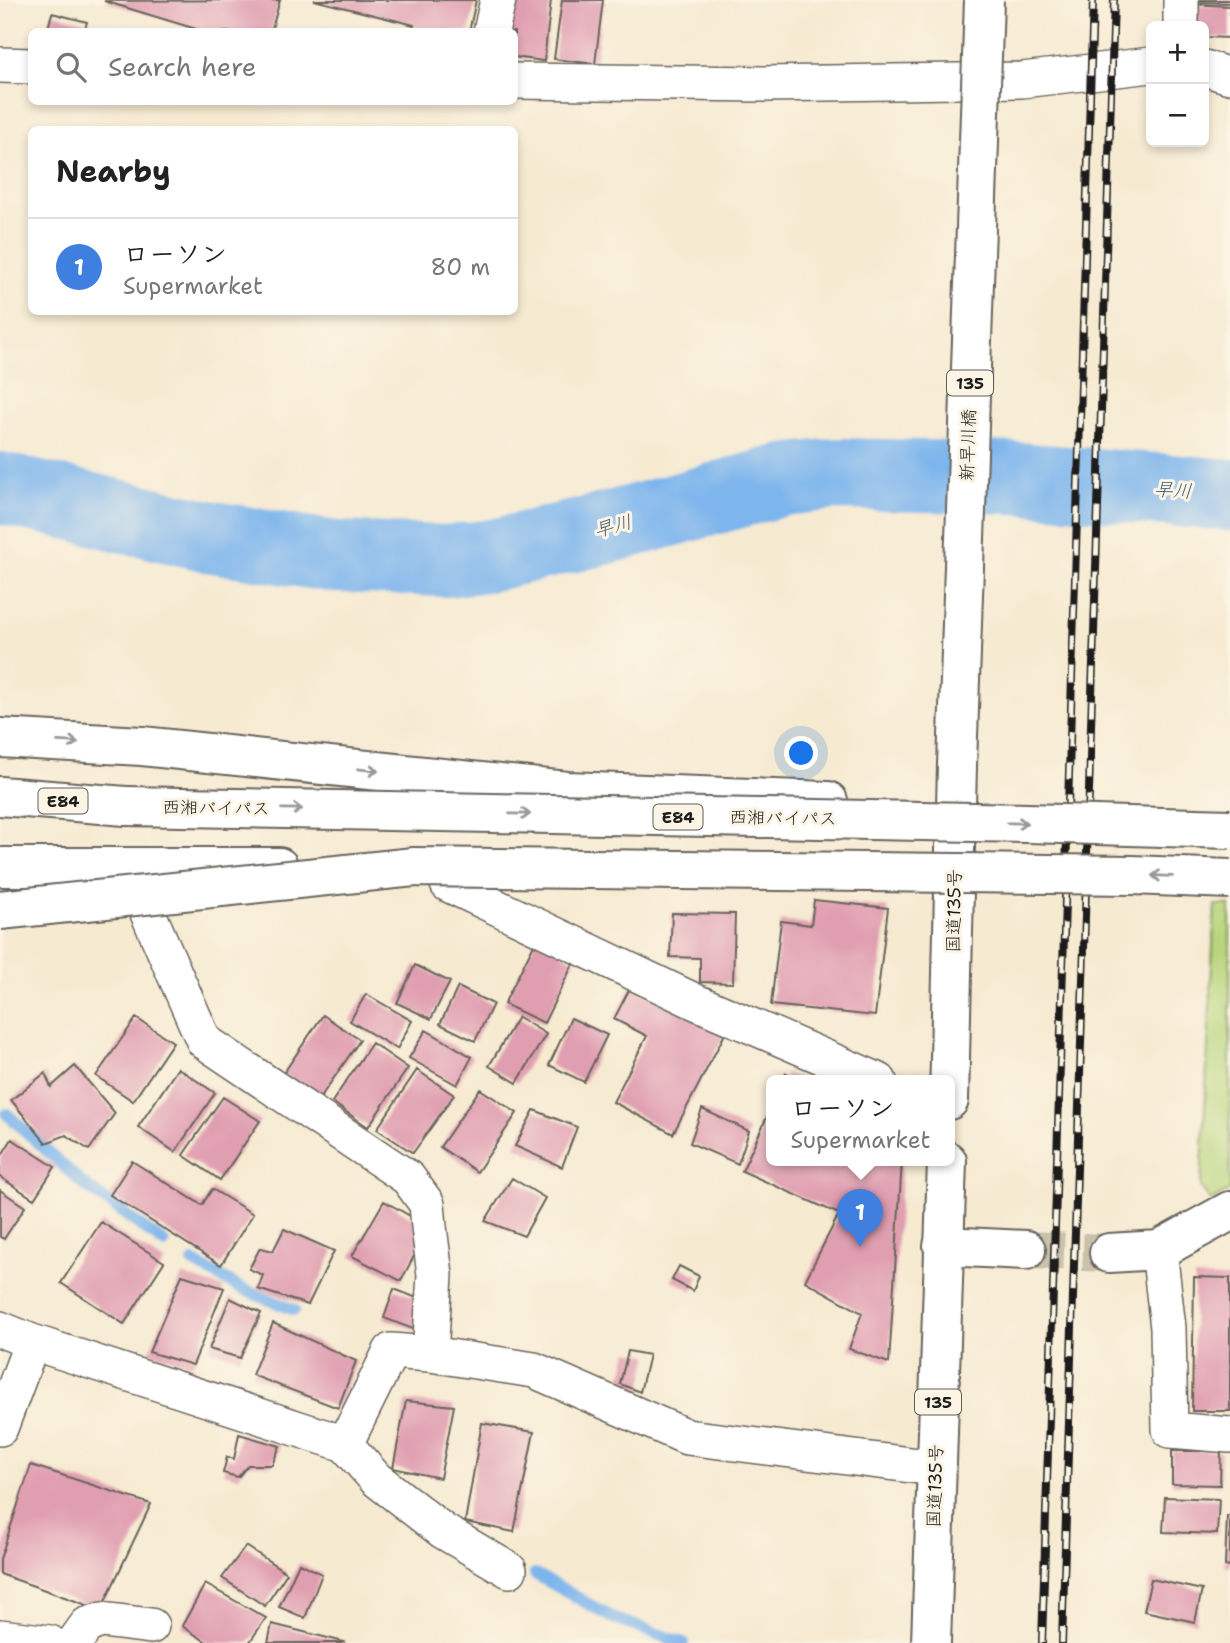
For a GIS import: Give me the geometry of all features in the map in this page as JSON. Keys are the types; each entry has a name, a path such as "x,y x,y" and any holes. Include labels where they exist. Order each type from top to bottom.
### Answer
{"main road":[{"name":"新早川橋","path":"957,765 984,0"},
{"path":"0,738 142,746 568,791 956,806"},
{"name":"国道135号","path":"950,1075 957,765"},
{"name":"E84","path":"0,796 126,806"},
{"name":"E84","path":"0,812 126,806"},
{"name":"西湘バイパス","path":"126,806 1230,829"},
{"path":"0,867 414,867 1132,875 1230,879"},
{"path":"0,910 414,867"},
{"name":"国道135号","path":"931,1643 947,1166"},
{"path":"1109,1253 1159,1250 1230,1211"},
{"path":"943,1246 1026,1250"}],"street":[{"path":"492,28 498,0"},
{"path":"1181,0 1181,21"},
{"path":"0,65 28,66"},
{"path":"518,81 763,84 1021,80 1146,66"},
{"path":"1209,70 1230,76"},
{"path":"0,884 134,881 955,892"},
{"path":"134,881 204,1041 408,1178 426,1204 435,1275 430,1354"},
{"path":"448,884 696,1002 865,1075"},
{"path":"1159,1250 1168,1328 1170,1430 1230,1435"},
{"path":"0,1329 32,1342 345,1444 376,1479 443,1531 509,1570"},
{"path":"0,1428 32,1342"},
{"path":"345,1444 391,1351 430,1354 534,1370 687,1437 935,1468"},
{"path":"75,1643 87,1625 102,1620 150,1626"},
{"path":"0,1637 50,1643"}],"green space":[{"path":"1215,905 1230,905 1230,1190 1211,1201 1201,1187"}],"building":[{"path":"280,0 272,28 193,28 104,1"},
{"path":"314,0 476,0 470,28 413,28 414,25"},
{"path":"511,0 551,0 544,61 518,58 518,28 507,28"},
{"path":"562,0 603,0 595,64 554,59"},
{"path":"1230,0 1230,3 1196,2"},
{"path":"1190,4 1230,6 1230,38 1209,37 1209,21 1189,21"},
{"path":"52,13 87,22 85,28 48,28"},
{"path":"814,900 888,908 875,1016 771,1005 781,921 811,925"},
{"path":"672,913 735,914 733,983 700,982 700,958 670,957"},
{"path":"536,940 575,960 544,1023 504,1004"},
{"path":"415,965 450,982 431,1019 397,1003"},
{"path":"631,986 725,1034 673,1134 613,1102 647,1036 614,1019"},
{"path":"458,987 493,1004 475,1041 440,1024"},
{"path":"366,994 412,1021 397,1049 350,1021"},
{"path":"323,1015 360,1040 320,1098 283,1074"},
{"path":"518,1017 546,1034 517,1083 489,1066"},
{"path":"136,1018 173,1042 133,1101 96,1076"},
{"path":"571,1018 607,1035 584,1082 549,1065"},
{"path":"426,1030 472,1057 457,1085 409,1058"},
{"path":"372,1043 408,1068 368,1127 332,1102"},
{"path":"75,1066 115,1113 89,1150 66,1135 46,1143 11,1100 45,1073 51,1087"},
{"path":"178,1068 215,1093 175,1152 138,1127"},
{"path":"417,1070 454,1095 413,1153 377,1129"},
{"path":"480,1089 517,1113 477,1172 440,1147"},
{"path":"223,1097 260,1121 220,1180 183,1155"},
{"path":"702,1109 749,1131 738,1164 690,1143"},
{"path":"534,1110 577,1127 562,1167 515,1146"},
{"path":"766,1119 766,1166 902,1166 889,1363 849,1349 862,1313 805,1281 839,1214 742,1171"},
{"path":"12,1139 55,1167 34,1199 0,1177 0,1158"},
{"path":"132,1161 202,1205 212,1189 253,1214 221,1265 110,1195"},
{"path":"512,1178 545,1198 524,1236 485,1221"},
{"path":"0,1190 25,1207 4,1239 0,1237"},
{"path":"384,1201 429,1227 401,1281 352,1256"},
{"path":"101,1222 164,1262 124,1324 61,1283"},
{"path":"284,1229 334,1251 308,1305 258,1289 263,1275 249,1269 260,1248 273,1251"},
{"path":"679,1266 699,1276 693,1291 672,1280"},
{"path":"182,1275 224,1288 193,1365 149,1352"},
{"path":"1194,1277 1230,1278 1230,1411 1192,1411"},
{"path":"394,1289 425,1301 418,1331 384,1318"},
{"path":"230,1298 261,1313 240,1358 209,1349"},
{"path":"273,1323 356,1361 338,1408 252,1375"},
{"path":"628,1351 649,1355 640,1392 620,1384"},
{"path":"406,1401 454,1406 440,1478 393,1468"},
{"path":"482,1423 534,1432 514,1532 465,1522"},
{"path":"239,1434 280,1446 272,1465 248,1465 238,1477 223,1473 227,1457 234,1459"},
{"path":"1172,1451 1221,1451 1220,1485 1172,1484"},
{"path":"31,1465 151,1504 101,1610 0,1574 0,1559"},
{"path":"1165,1497 1219,1499 1217,1534 1163,1532"},
{"path":"1227,1516 1230,1516 1230,1567 1225,1566"},
{"path":"246,1546 287,1573 265,1606 222,1578"},
{"path":"299,1563 322,1574 305,1618 279,1607"},
{"path":"1151,1579 1202,1590 1195,1622 1144,1611"},
{"path":"205,1584 266,1618 249,1643 208,1643 182,1626"},
{"path":"272,1624 344,1642 268,1643"}],"waterway":[{"name":"早川","path":"0,488 213,537 336,557 446,561 493,555 600,530 783,480 835,474 1015,478 1230,495"},
{"path":"7,1114 83,1184 164,1243"},
{"path":"193,1262 240,1288 294,1310"},
{"path":"535,1574 615,1619 683,1643"}],"tunnel":[{"path":"1026,1250 1109,1253"}],"railway":[{"path":"1042,1643 1093,0"},
{"path":"1062,1643 1114,0"}],"place":[{"name":"ローソン","path":"860,1247"}]}
